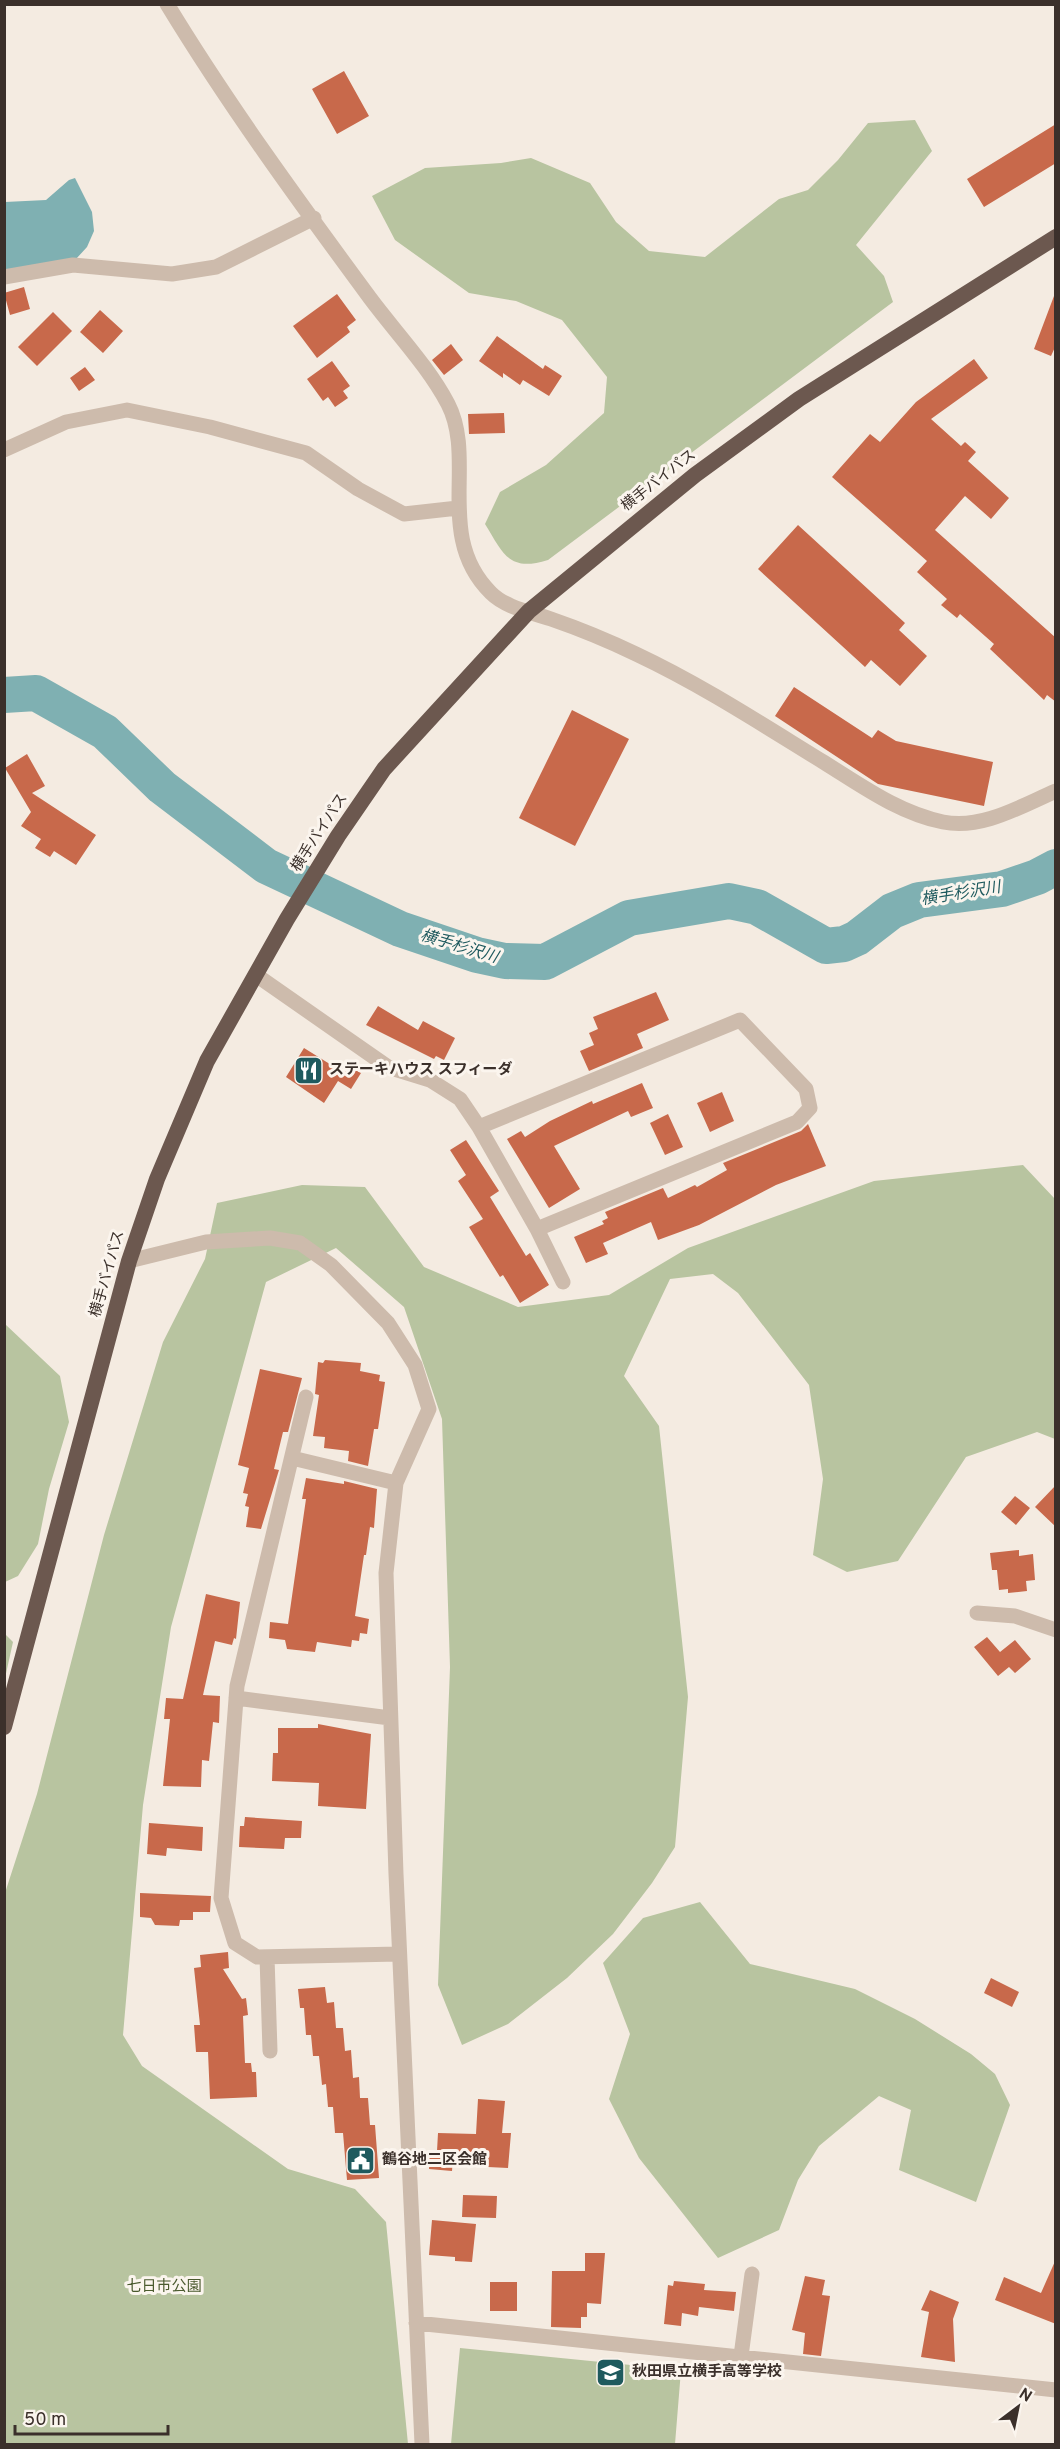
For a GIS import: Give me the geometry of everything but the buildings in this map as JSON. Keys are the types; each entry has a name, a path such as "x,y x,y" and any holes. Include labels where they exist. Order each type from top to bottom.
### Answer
{"highway":[{"name":"横手バイパス","path":"4,1726 129,1261 157,1179 207,1061 287,919 338,836 384,769 529,611 695,475 799,399 1056,237"}],"street":[{"path":"167,4 214,81 370,297 433,379 450,407 458,437 458,508 466,556 490,592 507,605 529,611 636,654 699,687 896,807 945,823 988,820 1056,791"},
{"path":"4,277 73,266 172,274 216,267 314,218"},
{"path":"4,450 66,422 127,410 210,427 306,453 358,489 404,514 458,508"},
{"path":"256,975 388,1067 430,1080 460,1099 479,1127 537,1229 562,1282"},
{"path":"479,1127 740,1020 806,1089 810,1108 797,1122 537,1229"},
{"path":"129,1261 206,1242 270,1239 300,1244 331,1265 388,1323 415,1365 429,1410 396,1483 386,1573 399,1954 422,2445"},
{"path":"306,1397 236,1698 221,1899 235,1943 258,1957 399,1954"},
{"path":"291,1458 396,1483"},
{"path":"978,1613 1014,1616 1056,1630"},
{"path":"236,1698 390,1718"},
{"path":"267,1957 270,2051"},
{"path":"741,2356 752,2274"},
{"path":"416,2323 1056,2390"}],"green space":[{"path":"915,120 932,151 856,245 884,276 893,302 548,560 524,564 509,558 485,524 500,492 546,465 604,413 607,377 562,320 516,301 469,293 395,240 372,196 425,168 501,163 531,158 590,183 616,222 649,251 705,257 779,199 808,190 838,160 868,123"},
{"name":"七日市公園","path":"1023,1165 1055,1199 1055,1439 1037,1432 966,1457 898,1561 847,1572 813,1555 823,1479 809,1385 738,1293 713,1274 670,1279 624,1376 659,1426 688,1697 675,1847 652,1883 613,1934 567,1978 508,2024 462,2045 438,1985 450,1667 442,1419 404,1307 336,1248 266,1282 171,1627 143,1805 123,2035 142,2066 288,2169 355,2189 386,2222 408,2444 5,2444 5,1893 37,1794 104,1535 163,1342 205,1259 217,1203 302,1185 365,1187 424,1267 518,1307 609,1295 688,1248 874,1181"},
{"path":"5,1324 60,1376 69,1422 49,1489 38,1544 18,1576 5,1582"},
{"path":"5,1634 13,1642 5,1678"},
{"path":"700,1902 750,1964 855,1989 915,2019 971,2054 995,2074 1010,2105 976,2202 899,2170 911,2110 879,2096 819,2146 798,2180 779,2230 718,2258 639,2158 609,2099 630,2034 603,1963 643,1918"},
{"path":"460,2348 681,2370 675,2444 451,2444"}],"water":[{"path":"75,178 92,212 94,231 87,247 76,259 5,272 5,202 46,200 69,180"}],"waterway":[{"name":"横手杉沢川","path":"4,695 36,693 105,732 162,787 266,866 400,929 477,955 505,961 545,962 629,918 729,901 757,907 826,946 844,944 857,938 892,911 919,900 1002,889 1037,877 1056,867"}],"place":[{"name":"ステーキハウス スフィーダ","path":"308,1070"},
{"name":"鶴谷地二区会館","path":"361,2160"},
{"name":"秋田県立横手高等学校","path":"611,2372"}]}
